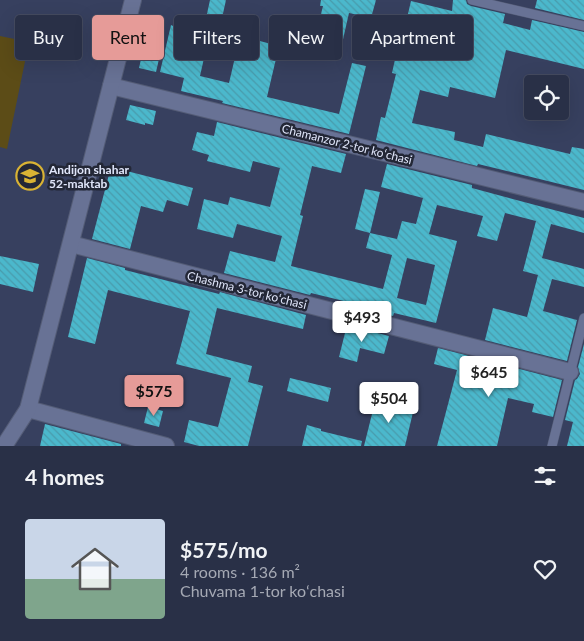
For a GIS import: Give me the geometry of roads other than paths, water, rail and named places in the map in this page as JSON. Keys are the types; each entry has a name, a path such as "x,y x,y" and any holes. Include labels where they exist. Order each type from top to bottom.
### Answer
{"street":[{"path":"2,446 28,409 133,0"},
{"name":"Chamanzor 2-tor koʻchasi","path":"111,86 584,202"},
{"name":"Chashma 3-tor koʻchasi","path":"71,244 570,372"},
{"path":"28,409 166,446"}],"lane":[{"path":"472,0 584,26"},
{"path":"552,446 584,318"}],"place":[{"name":"Andijon shahar 52-maktab","path":"30,176"}]}
